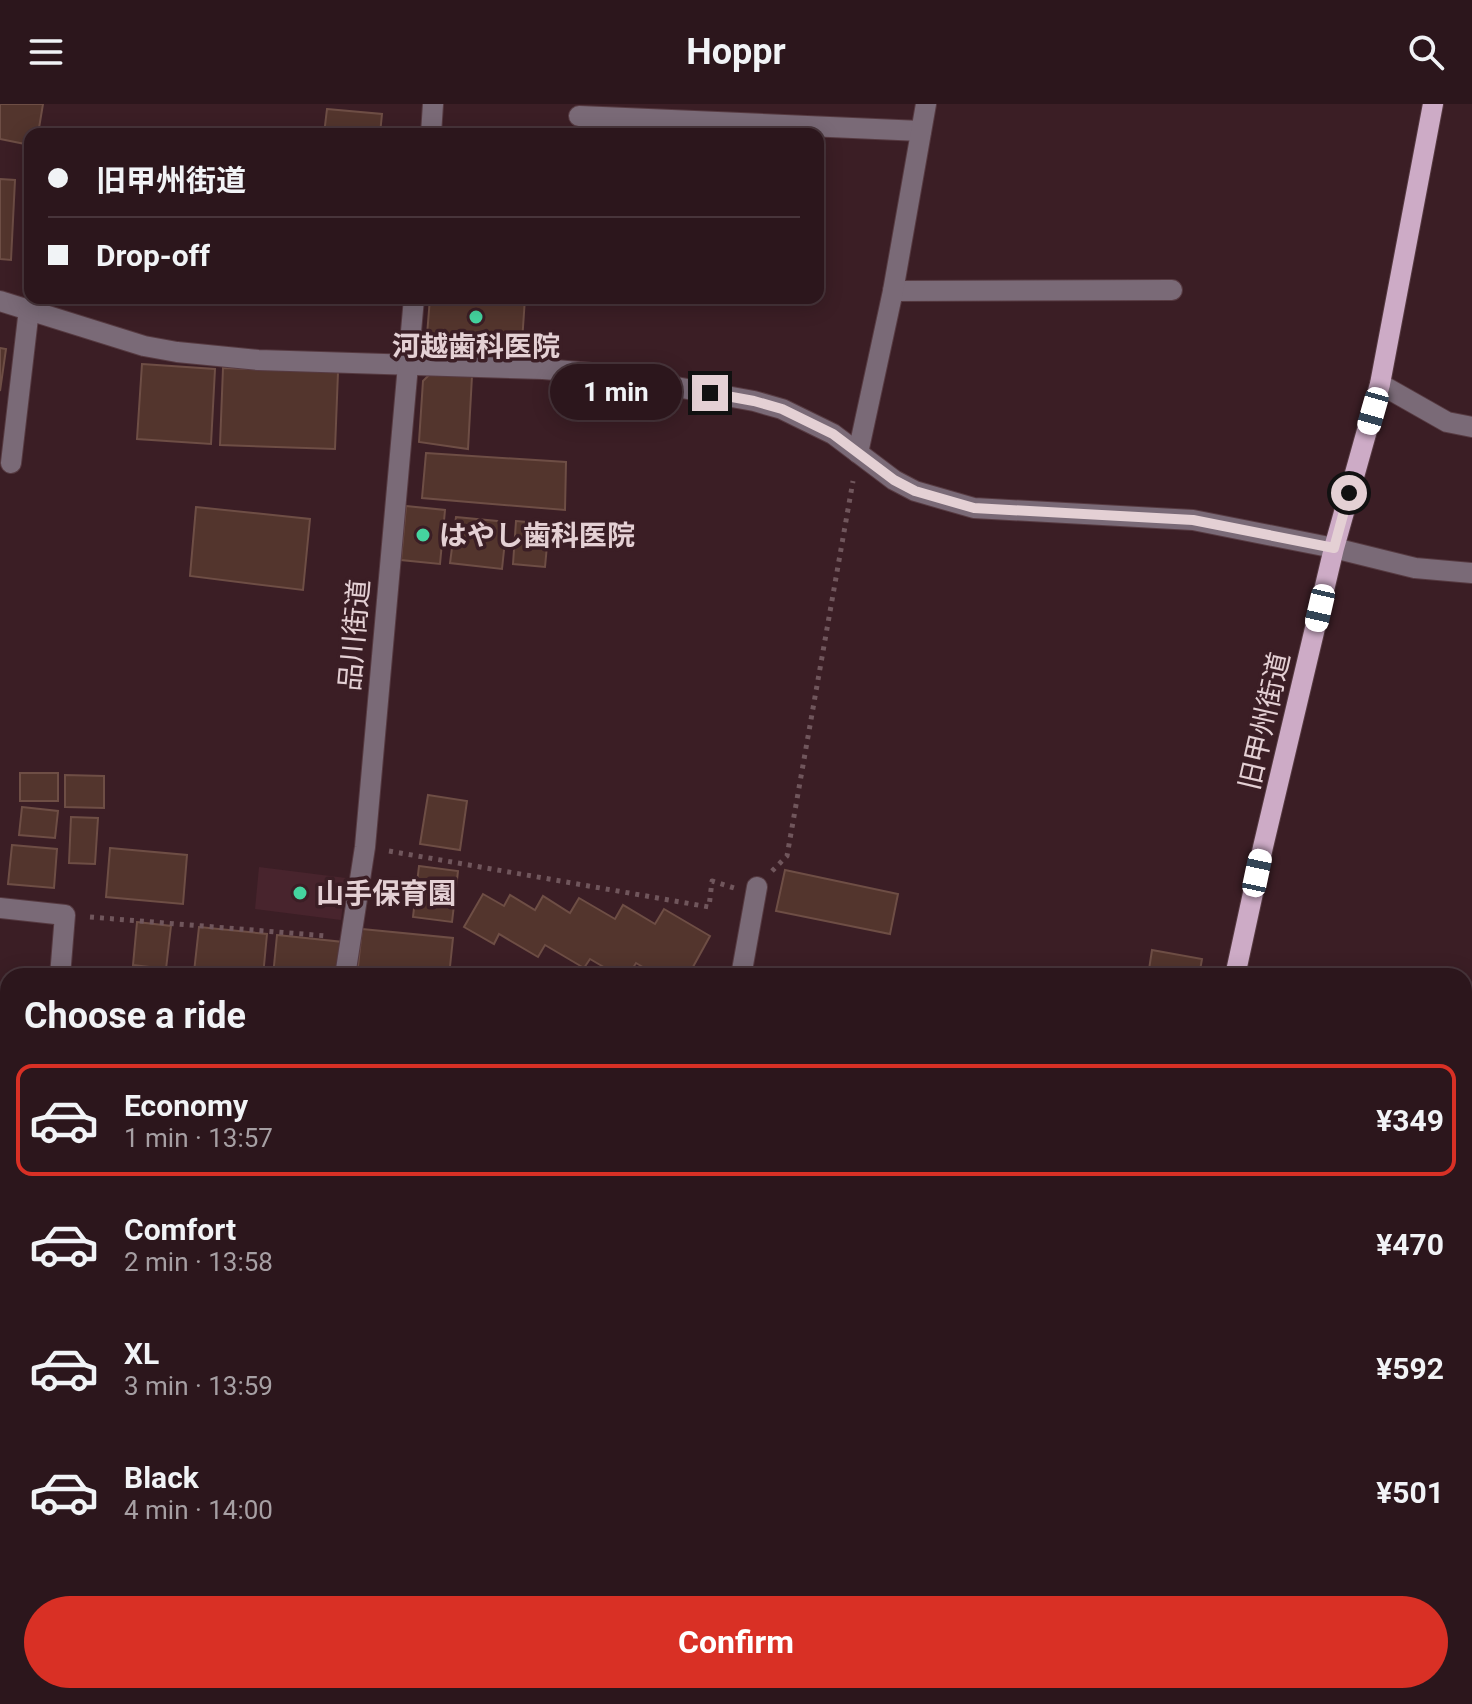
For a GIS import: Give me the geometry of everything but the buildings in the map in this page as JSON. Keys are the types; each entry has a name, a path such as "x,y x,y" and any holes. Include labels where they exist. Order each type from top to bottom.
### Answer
{"main road":[{"name":"旧甲州街道","path":"1237,968 1334,548 1380,384 1433,104"}],"street":[{"path":"431,128 433,104"},
{"path":"858,453 893,291 926,104"},
{"path":"579,116 706,113 921,131"},
{"path":"893,291 1172,290"},
{"path":"0,301 144,346 177,352 258,360 543,369 604,374 754,401 808,420 894,480 915,491 974,508 1193,520 1334,548 1415,568 1472,573"},
{"name":"品川街道","path":"346,968 365,847 413,304"},
{"path":"11,463 29,309"},
{"path":"1380,384 1447,422 1472,427"},
{"path":"742,968 756,890"},
{"path":"0,908 65,915 61,968"}],"path":[{"path":"365,847 709,907 712,881 756,890 787,856 858,453"},
{"path":"65,915 350,938"}],"shaded area":[{"name":"山手保育園","path":"259,867 346,878 341,920 255,909"}],"place":[{"name":"河越歯科医院","path":"476,317"},
{"name":"はやし歯科医院","path":"423,535"},
{"name":"山手保育園","path":"300,893"}],"route":[{"path":"710,393 754,401 808,420 833,434 894,480 915,491 974,508 1193,520 1334,548 1349,493"}]}
